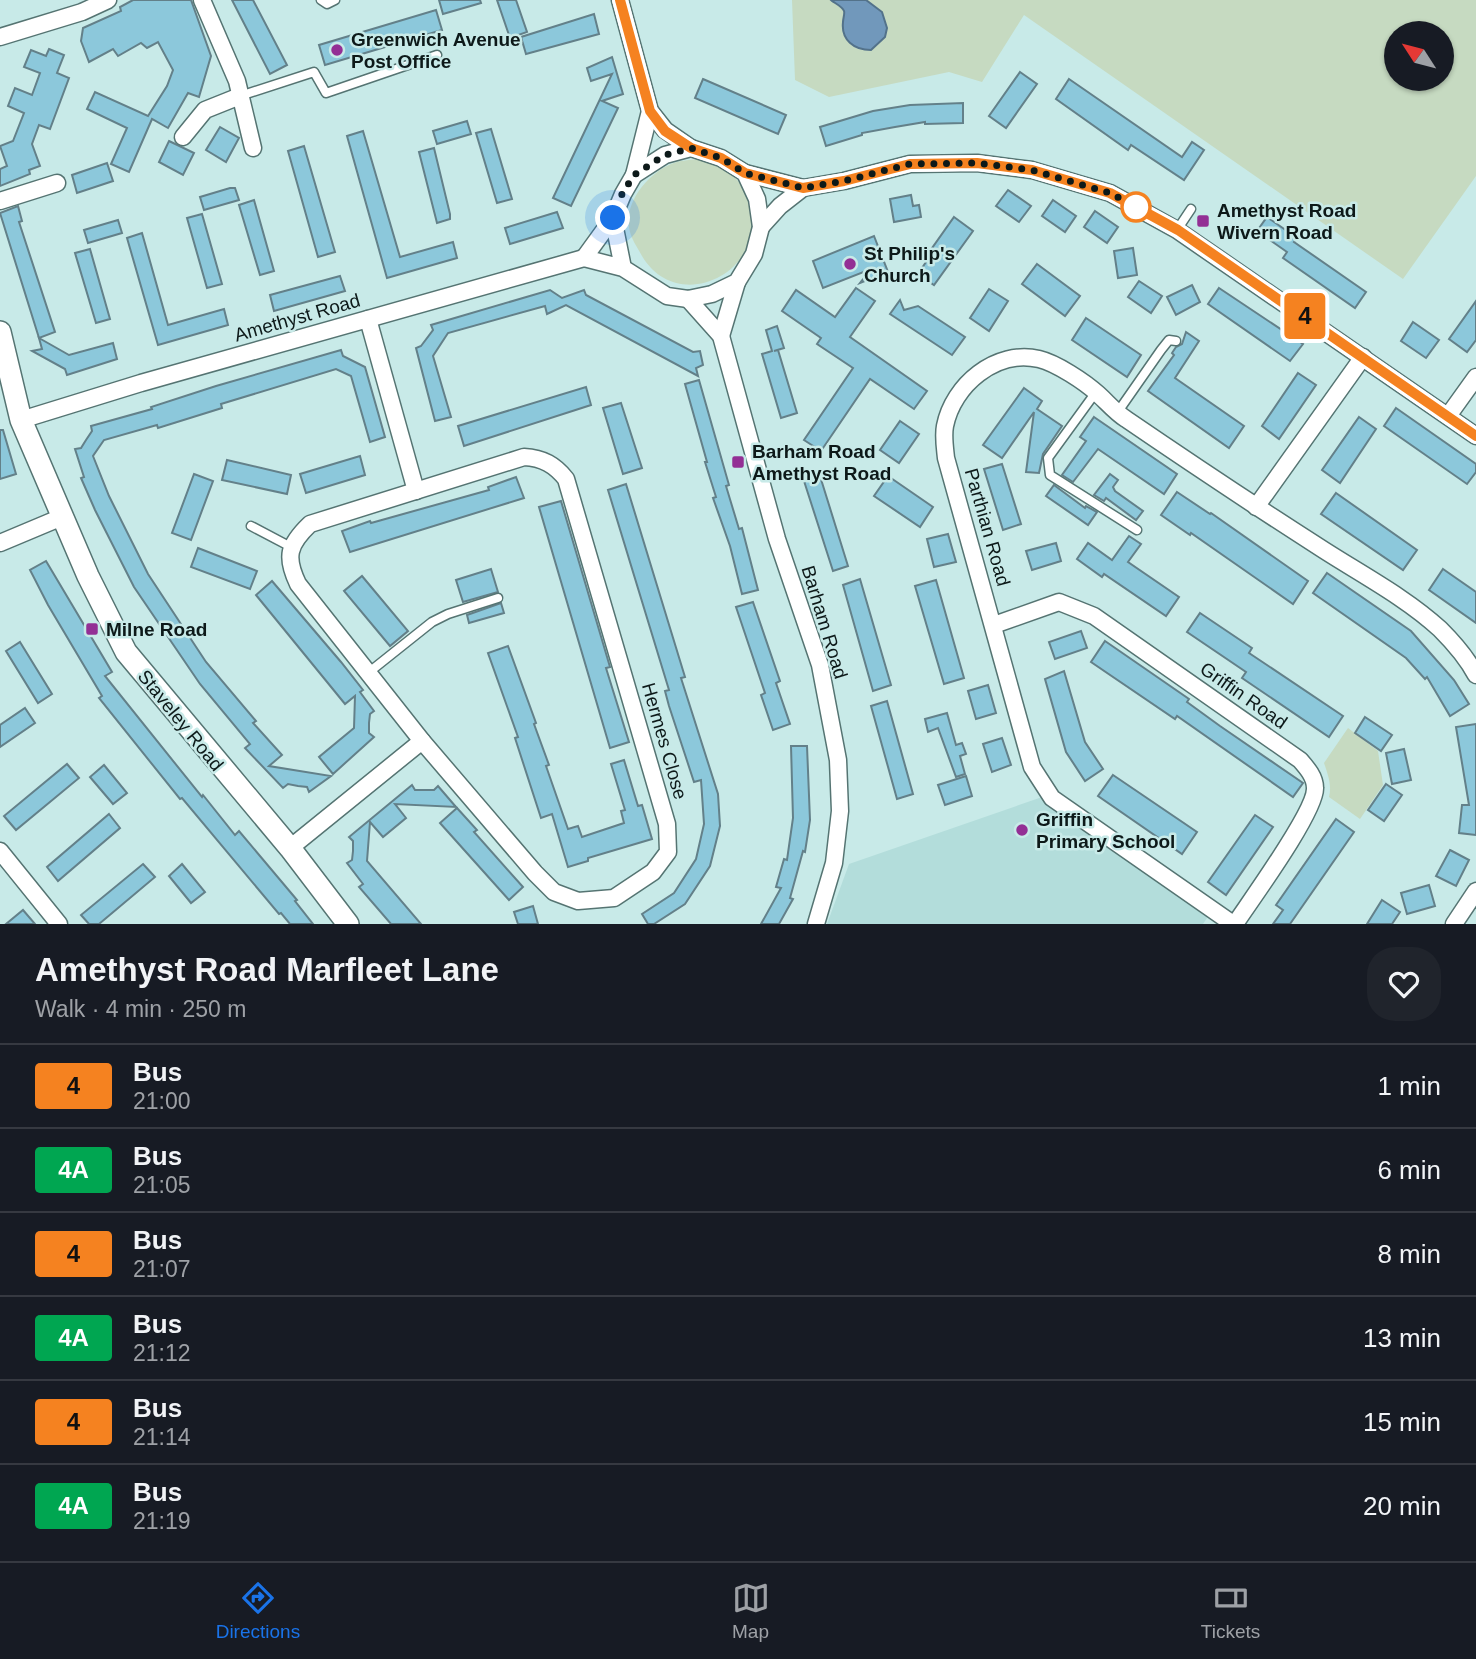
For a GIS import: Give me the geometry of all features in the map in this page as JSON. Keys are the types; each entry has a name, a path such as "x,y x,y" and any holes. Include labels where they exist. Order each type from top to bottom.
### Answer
{"street":[{"path":"0,37 82,12 107,0"},
{"path":"202,0 237,81 253,148"},
{"path":"620,0 650,111 665,131 691,148 721,158 745,173 803,188 844,181 910,164 977,163 1032,170 1110,193 1178,230 1476,436"},
{"path":"183,137 205,110 240,96"},
{"path":"650,111 634,175 622,194 613,218 584,258 623,268 667,296 688,299 712,294 737,282"},
{"path":"634,175 665,155 691,148"},
{"path":"721,336 737,282 754,254 761,227 757,199 745,173"},
{"path":"0,201 57,183"},
{"path":"761,227 780,206 803,188"},
{"path":"613,218 623,268"},
{"name":"Amethyst Road","path":"21,420 154,379 584,258"},
{"name":"Barham Road","path":"688,299 721,336 777,539 820,665 838,760 840,811 834,863 816,924"},
{"path":"368,319 416,491"},
{"name":"Staveley Road","path":"0,332 21,420 88,576 126,653 290,848 348,924"},
{"path":"1256,507 1363,357"},
{"name":"Parthian Road","path":"1234,924 1052,798 1032,767 946,458 944,429 948,412 956,397 975,376 996,363 1024,358 1040,360 1059,368 1097,392 1117,413 1256,507 1405,602 1439,629 1463,655 1476,675"},
{"path":"1448,416 1476,377"},
{"name":"Hermes Close","path":"524,457 547,462 557,469 566,480 667,824 668,852 653,873 614,898 578,901 554,892 422,741 298,584 290,561 291,547 310,524 524,457"},
{"path":"0,542 62,517"},
{"name":"Griffin Road","path":"994,625 1059,603 1094,616 1300,760 1310,772 1315,786 1310,811 1234,924"},
{"path":"290,848 422,741"},
{"path":"0,851 59,924"},
{"path":"1454,924 1476,891"}],"lane":[{"path":"321,0 327,4 335,0"},
{"path":"240,96 314,72 326,93 437,55"},
{"path":"1178,230 1191,209"},
{"path":"1117,413 1161,349 1169,341 1177,341"},
{"path":"1097,392 1048,457 1050,475 1137,530"},
{"path":"251,526 291,547"},
{"path":"368,673 432,622 498,598"}],"shaded area":[{"path":"831,0 866,0 882,12 887,28 885,37 871,50 854,46 844,34 844,11"},
{"name":"Griffin Primary School","path":"1048,795 1209,915 1203,924 827,924 849,864"}],"green space":[{"path":"792,0 1476,0 1476,176 1403,279 1024,15 982,82 949,72 829,97 795,80"},
{"path":"697,159 724,168 739,182 752,216 750,240 739,260 722,275 702,283 680,284 659,275 642,256 631,234 629,217 634,198 654,174 674,163"},
{"path":"1348,728 1378,751 1383,785 1360,819 1329,797 1330,784 1324,763"}],"building":[{"path":"133,0 191,0 211,56 199,97 188,93 168,128 152,119 129,172 111,164 127,128 87,109 95,92 148,116 167,86 173,70 158,42 147,48 141,43 118,56 113,49 89,62 81,41 83,28 121,11 120,7"},
{"path":"232,0 253,0 287,65 270,74"},
{"path":"439,0 480,0 481,3 443,14"},
{"path":"497,0 516,0 527,32 510,38"},
{"path":"436,10 442,30 325,65 319,45"},
{"path":"594,14 599,34 526,54 521,37"},
{"path":"49,49 64,55 57,73 69,78 50,129 39,125 32,144 40,166 29,170 30,174 0,186 0,169 7,166 0,146 13,141 24,113 8,106 15,88 32,95 40,73 24,67 31,50 46,56"},
{"path":"612,57 623,94 602,101 618,108 571,206 553,198 612,74 591,81 587,68"},
{"path":"1020,72 1037,84 1006,128 989,116"},
{"path":"703,79 786,115 778,134 695,98"},
{"path":"1069,79 1182,157 1192,142 1204,150 1184,180 1131,145 1128,150 1056,99"},
{"path":"963,103 963,123 925,122 895,127 862,133 826,146 820,127 873,111 910,105"},
{"path":"467,121 471,134 437,144 433,131"},
{"path":"220,127 239,138 226,162 206,150"},
{"path":"491,129 512,199 497,203 476,133"},
{"path":"363,131 400,257 453,242 457,258 387,278 347,136"},
{"path":"169,141 194,153 183,175 159,162"},
{"path":"304,146 335,252 318,257 288,151"},
{"path":"434,148 450,214 450,219 437,223 419,152"},
{"path":"107,163 113,181 77,193 72,175"},
{"path":"235,188 239,200 204,210 200,197"},
{"path":"1008,190 1031,206 1019,222 996,206"},
{"path":"911,195 913,206 919,205 921,217 894,222 890,199"},
{"path":"254,200 274,271 260,275 239,205"},
{"path":"1053,200 1076,216 1065,232 1042,216"},
{"path":"18,206 22,221 19,222 55,332 39,338 0,213"},
{"path":"1095,211 1118,227 1107,243 1084,227"},
{"path":"557,212 563,228 510,244 505,228"},
{"path":"202,214 222,284 207,288 187,218"},
{"path":"954,217 973,231 934,285 918,274 930,256 925,258"},
{"path":"1267,217 1297,238 1294,242 1366,292 1355,308 1283,258 1287,252 1257,231"},
{"path":"118,220 122,233 88,243 84,230"},
{"path":"142,233 168,325 224,309 228,325 158,345 127,238"},
{"name":"St Philip's Church","path":"874,236 888,272 860,283 871,269 823,288 813,261"},
{"path":"1133,248 1137,275 1118,278 1114,251"},
{"path":"90,249 110,319 96,323 75,253"},
{"path":"1037,264 1080,296 1065,316 1022,284"},
{"path":"340,276 345,291 274,311 270,295"},
{"path":"1139,281 1162,296 1151,313 1128,297"},
{"path":"1192,285 1200,302 1176,315 1167,297"},
{"path":"856,288 875,301 850,337 927,391 914,409 870,379 821,451 804,440 853,368 817,344 821,338 782,311 796,290 835,317"},
{"path":"1219,288 1303,344 1290,361 1208,304"},
{"path":"989,289 1008,301 989,331 970,318"},
{"path":"550,290 562,298 584,290 586,295 693,352 700,351 703,365 696,368 698,376 566,305 547,314 545,306 448,333 433,356 451,417 435,421 416,348 421,346 433,330 431,325"},
{"path":"900,300 904,310 918,306 965,337 952,355 890,314"},
{"path":"1476,301 1476,340 1467,352 1449,339"},
{"path":"1086,318 1141,355 1127,377 1072,340"},
{"path":"1413,322 1439,340 1426,358 1401,341"},
{"path":"777,326 784,348 774,351 778,350 797,413 781,418 762,354 772,351 766,330"},
{"path":"1186,332 1199,341 1175,378 1244,426 1229,448 1148,391 1174,355 1172,353 1176,347 1182,344"},
{"path":"39,338 69,355 113,343 117,359 67,375 65,369 32,351 42,349"},
{"path":"341,350 343,356 365,367 385,437 370,442 351,376 336,369 221,404 222,408 158,428 157,425 104,440 93,456 109,496 148,574 206,662 256,721 253,723 282,755 269,766 331,776 309,792 307,787 288,784 283,788 245,748 250,744 200,684 134,587 81,478 84,477 75,449 81,448 92,431 91,426"},
{"path":"1298,373 1316,385 1279,439 1262,426"},
{"path":"699,380 729,485 726,486 739,529 742,528 758,590 742,594 730,546 713,498 716,497 685,384"},
{"path":"586,387 591,405 464,446 458,426"},
{"path":"1024,388 1042,401 1037,409 1062,426 1043,454 1039,473 1026,472 1034,412 1002,458 983,445"},
{"path":"621,403 642,468 623,474 603,408"},
{"path":"1396,408 1476,464 1476,472 1467,484 1384,426"},
{"path":"1094,417 1177,474 1164,494 1098,449 1073,482 1062,475 1086,441 1080,437"},
{"path":"1359,417 1376,429 1340,483 1322,470"},
{"path":"900,421 919,434 899,463 880,450"},
{"path":"0,430 3,430 16,474 0,479"},
{"path":"360,456 365,475 306,493 300,474"},
{"path":"227,460 291,475 287,494 222,480"},
{"path":"1002,464 1021,524 1003,530 984,469"},
{"path":"194,474 213,481 191,540 172,533"},
{"path":"1110,474 1118,480 1113,487 1115,491 1143,511 1136,520 1106,498 1104,501 1094,495"},
{"path":"820,476 848,566 833,571 804,481"},
{"path":"888,476 933,507 920,527 874,496"},
{"path":"516,477 524,498 350,552 342,531 370,521 371,523 489,490 488,487"},
{"path":"626,484 685,677 681,678 718,794 720,826 710,866 685,904 654,924 648,924 642,914 674,893 696,859 704,824 701,780 694,782 669,706 665,691 669,690 608,490"},
{"path":"1054,485 1085,508 1086,506 1097,512 1088,525 1046,496"},
{"path":"1177,492 1308,581 1293,604 1161,515"},
{"path":"1336,493 1417,550 1403,570 1321,514"},
{"path":"561,501 629,742 610,748 539,507"},
{"path":"948,534 956,562 934,567 927,539"},
{"path":"1129,536 1141,544 1128,562 1179,597 1166,616 1077,559 1088,543 1112,560"},
{"path":"1056,543 1061,561 1032,570 1026,551"},
{"path":"198,548 257,571 250,589 191,567"},
{"path":"46,561 112,672 105,676 202,797 203,795 235,835 239,831 297,900 295,901 313,924 290,924 279,914 182,798 180,799 99,698 102,696 30,570"},
{"path":"491,569 498,592 463,602 456,580"},
{"path":"1443,569 1476,592 1476,623 1429,590"},
{"path":"1327,573 1411,631 1454,680 1469,704 1450,716 1427,677 1425,679 1406,658 1313,593"},
{"path":"362,576 408,631 390,646 344,591"},
{"path":"860,579 891,685 873,691 843,585"},
{"path":"936,580 964,678 944,684 915,586"},
{"path":"272,581 363,690 360,692 374,711 370,714 369,733 374,737 333,774 319,757 354,728 355,696 345,704 256,595"},
{"path":"753,602 780,681 776,683 790,724 773,730 761,695 765,693 736,607"},
{"path":"501,603 504,613 469,623 467,615"},
{"path":"1200,613 1252,648 1249,653 1343,716 1329,737 1242,678 1246,672 1187,632"},
{"path":"1081,631 1087,648 1055,659 1049,642"},
{"path":"1105,641 1303,783 1293,797 1177,716 1175,719 1091,662"},
{"path":"20,642 52,694 38,703 6,651"},
{"path":"508,646 536,723 534,724 549,765 546,766 568,829 578,826 582,837 624,823 621,811 625,810 611,764 624,760 638,806 642,805 652,839 588,858 588,861 568,867 552,814 541,818 515,738 518,737 488,653"},
{"path":"1064,671 1085,742 1103,769 1085,781 1066,752 1045,679"},
{"path":"988,685 996,713 976,719 968,691"},
{"path":"887,701 913,794 897,799 871,706"},
{"path":"25,708 35,723 0,747 0,725"},
{"path":"947,713 956,745 962,743 966,754 960,756 965,774 956,777 938,728 928,732 925,719"},
{"path":"1365,717 1392,735 1381,751 1355,733"},
{"path":"1476,724 1476,835 1459,833 1462,805 1469,805 1456,727"},
{"path":"1002,738 1011,765 992,772 983,744"},
{"path":"791,746 807,746 810,820 805,852 803,851 790,898 793,899 779,924 761,924 781,888 776,887 784,859 787,860 793,818"},
{"path":"1404,749 1411,780 1392,784 1386,753"},
{"path":"67,764 79,778 16,830 4,816"},
{"path":"104,765 127,793 113,804 90,777"},
{"path":"1113,775 1197,832 1182,854 1098,796"},
{"path":"966,776 972,796 945,805 938,785"},
{"path":"1386,784 1402,795 1384,821 1368,810"},
{"path":"412,785 415,790 434,790 438,786 456,807 395,804 406,818 383,837 370,822 367,861 421,924 391,924 359,887 363,884 347,863 352,860 353,851 353,841 349,837"},
{"path":"457,808 477,830 474,832 523,887 509,900 440,823"},
{"path":"109,814 120,828 58,881 47,867"},
{"path":"1255,815 1273,827 1226,895 1208,882"},
{"path":"1336,819 1354,832 1290,924 1273,924 1283,910 1276,905"},
{"path":"1450,850 1469,860 1456,886 1436,876"},
{"path":"143,864 155,877 99,924 89,924 81,915"},
{"path":"182,864 205,892 191,903 169,876"},
{"path":"1429,885 1435,906 1407,914 1401,893"},
{"path":"1382,900 1400,912 1392,924 1367,924"},
{"path":"533,906 538,924 518,924 514,912"},
{"path":"23,910 35,924 6,924"}],"bus line":[{"name":"4","path":"620,0 650,111 665,131 691,148 721,158 745,173 803,188 844,181 910,164 977,163 1032,170 1110,193 1178,230 1476,436"}],"place":[{"name":"Greenwich Avenue Post Office","path":"337,50"},
{"name":"Amethyst Road Wivern Road","path":"1203,221"},
{"name":"St Philip's Church","path":"850,264"},
{"name":"Barham Road Amethyst Road","path":"738,462"},
{"name":"Milne Road","path":"92,629"},
{"name":"Griffin Primary School","path":"1022,830"}],"route":[{"path":"613,218 622,194 634,175 665,155 691,148 721,158 745,173 803,188 844,181 910,164 977,163 1032,170 1110,193 1136,207"}]}
